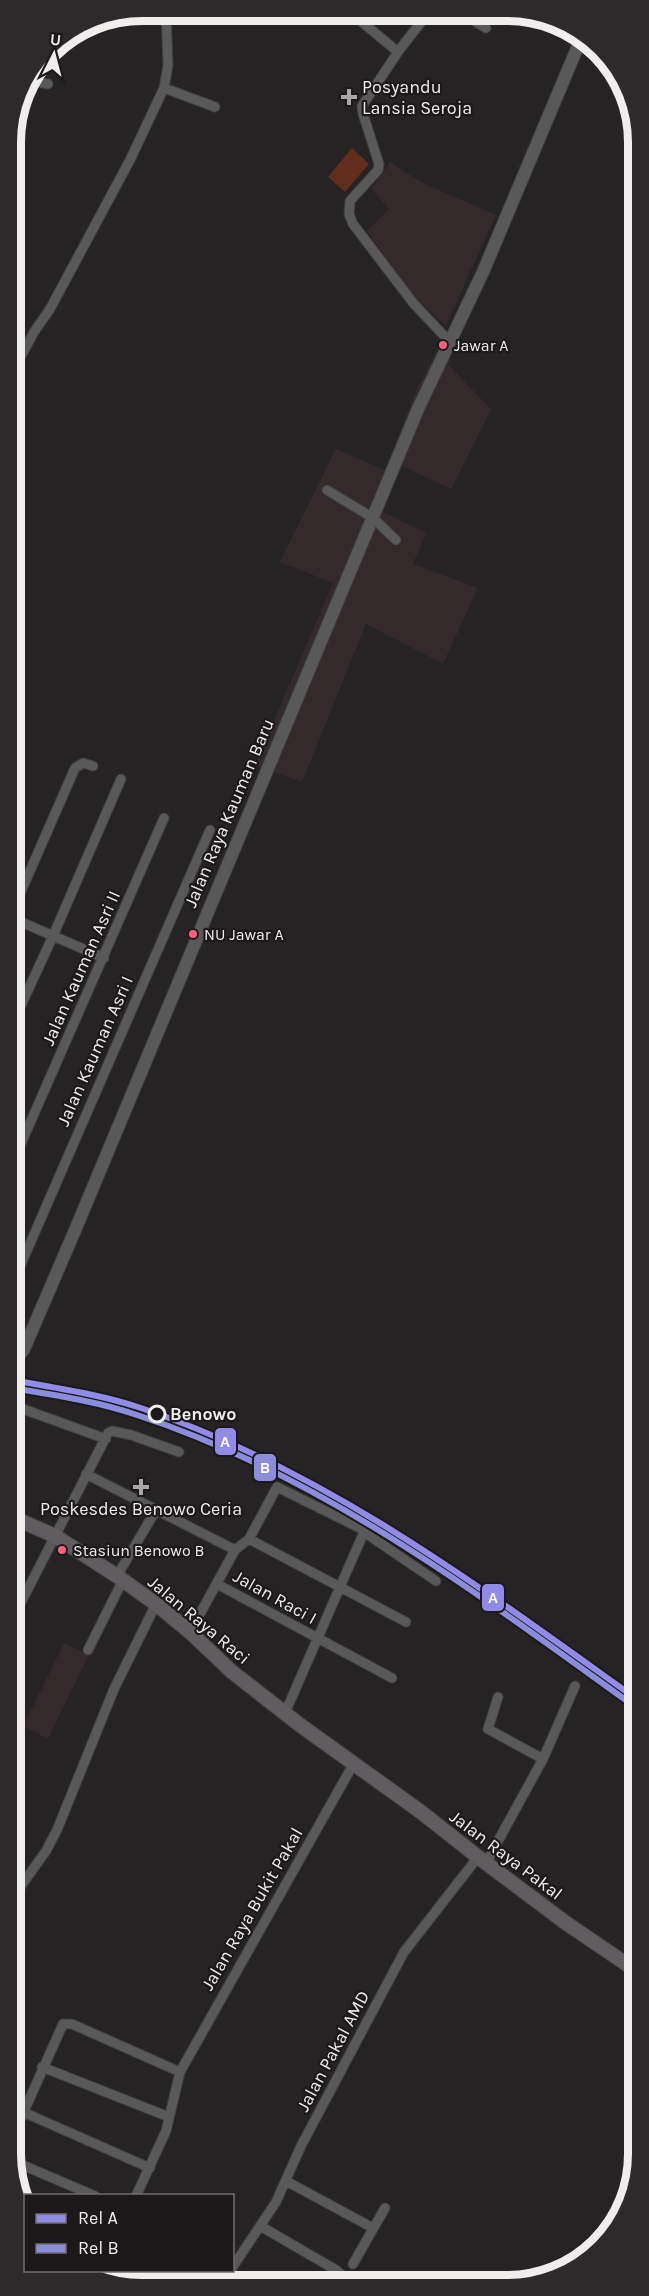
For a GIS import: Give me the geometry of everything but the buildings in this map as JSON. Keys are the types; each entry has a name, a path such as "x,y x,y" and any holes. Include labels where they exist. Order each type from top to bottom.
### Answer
{"main road":[{"name":"Jalan Raya Raci","path":"21,1521 55,1536 156,1604 231,1671 354,1764"},
{"name":"Jalan Raya Pakal","path":"354,1764 576,1930 628,1965"}],"street":[{"path":"21,356 50,309 125,170 164,88 168,65 166,21"},
{"path":"361,21 398,52"},
{"path":"422,21 362,106 379,164 378,170 351,201 349,214 353,224 414,304 450,342"},
{"path":"474,21 486,28"},
{"name":"Jalan Raya Kauman Baru","path":"21,1352 72,1238 418,409 483,272 579,44"},
{"path":"37,82 48,84"},
{"path":"164,88 215,107"},
{"path":"327,490 374,518 396,540"},
{"path":"21,891 75,768 83,763 93,766"},
{"path":"21,1005 121,779"},
{"name":"Jalan Kauman Asri II","path":"21,1144 165,818"},
{"name":"Jalan Kauman Asri I","path":"21,1264 210,830"},
{"path":"21,922 104,958"},
{"path":"21,1408 106,1439"},
{"path":"21,1602 108,1433 112,1431 131,1435 179,1452"},
{"path":"86,1474 235,1550"},
{"name":"Jalan Raci I","path":"190,1632 235,1550 249,1539 278,1487 362,1529 364,1532 285,1713"},
{"path":"88,1650 120,1578 156,1509"},
{"path":"364,1532 435,1581"},
{"path":"249,1539 406,1622"},
{"name":"Jalan Raci I","path":"217,1584 392,1678"},
{"path":"21,1886 37,1865 57,1830 114,1689 156,1604"},
{"name":"Jalan Pakal AMD","path":"234,2267 262,2227 301,2146 404,1952 482,1860 543,1759 575,1686"},
{"path":"498,1697 488,1729 543,1759"},
{"name":"Jalan Raya Bukit Pakal","path":"137,2194 166,2131 180,2072 354,1764"},
{"path":"21,2117 60,2027 67,2023 180,2072"},
{"path":"42,2067 169,2117"},
{"path":"23,2112 150,2168"},
{"path":"21,2165 90,2194"},
{"path":"286,2181 373,2229"},
{"path":"353,2264 384,2208"},
{"path":"262,2227 342,2275"}],"shaded area":[{"path":"352,148 369,164 345,192 328,177"},
{"path":"390,162 423,183 496,215 446,326 410,292 367,231 389,209 371,189"},
{"path":"436,352 491,409 451,489 400,465 383,512 426,533 413,564 478,588 443,664 366,624 302,782 255,765 333,583 280,562 336,449 385,470 417,388"},
{"path":"64,1643 89,1655 48,1739 23,1726"},
{"path":"127,2272 216,2272 215,2275 126,2274"}],"rail line":[{"name":"A","path":"21,1382 93,1395 141,1408 209,1434 274,1464 400,1535 628,1693"},
{"name":"B","path":"21,1390 122,1410 205,1440 270,1470 396,1541 457,1581 628,1702"}],"place":[{"name":"Posyandu Lansia Seroja","path":"349,97"},
{"name":"Jawar A","path":"443,345"},
{"name":"NU Jawar A","path":"193,934"},
{"name":"Benowo","path":"157,1414"},
{"name":"Poskesdes Benowo Ceria","path":"141,1487"},
{"name":"Stasiun Benowo B","path":"62,1550"}]}
